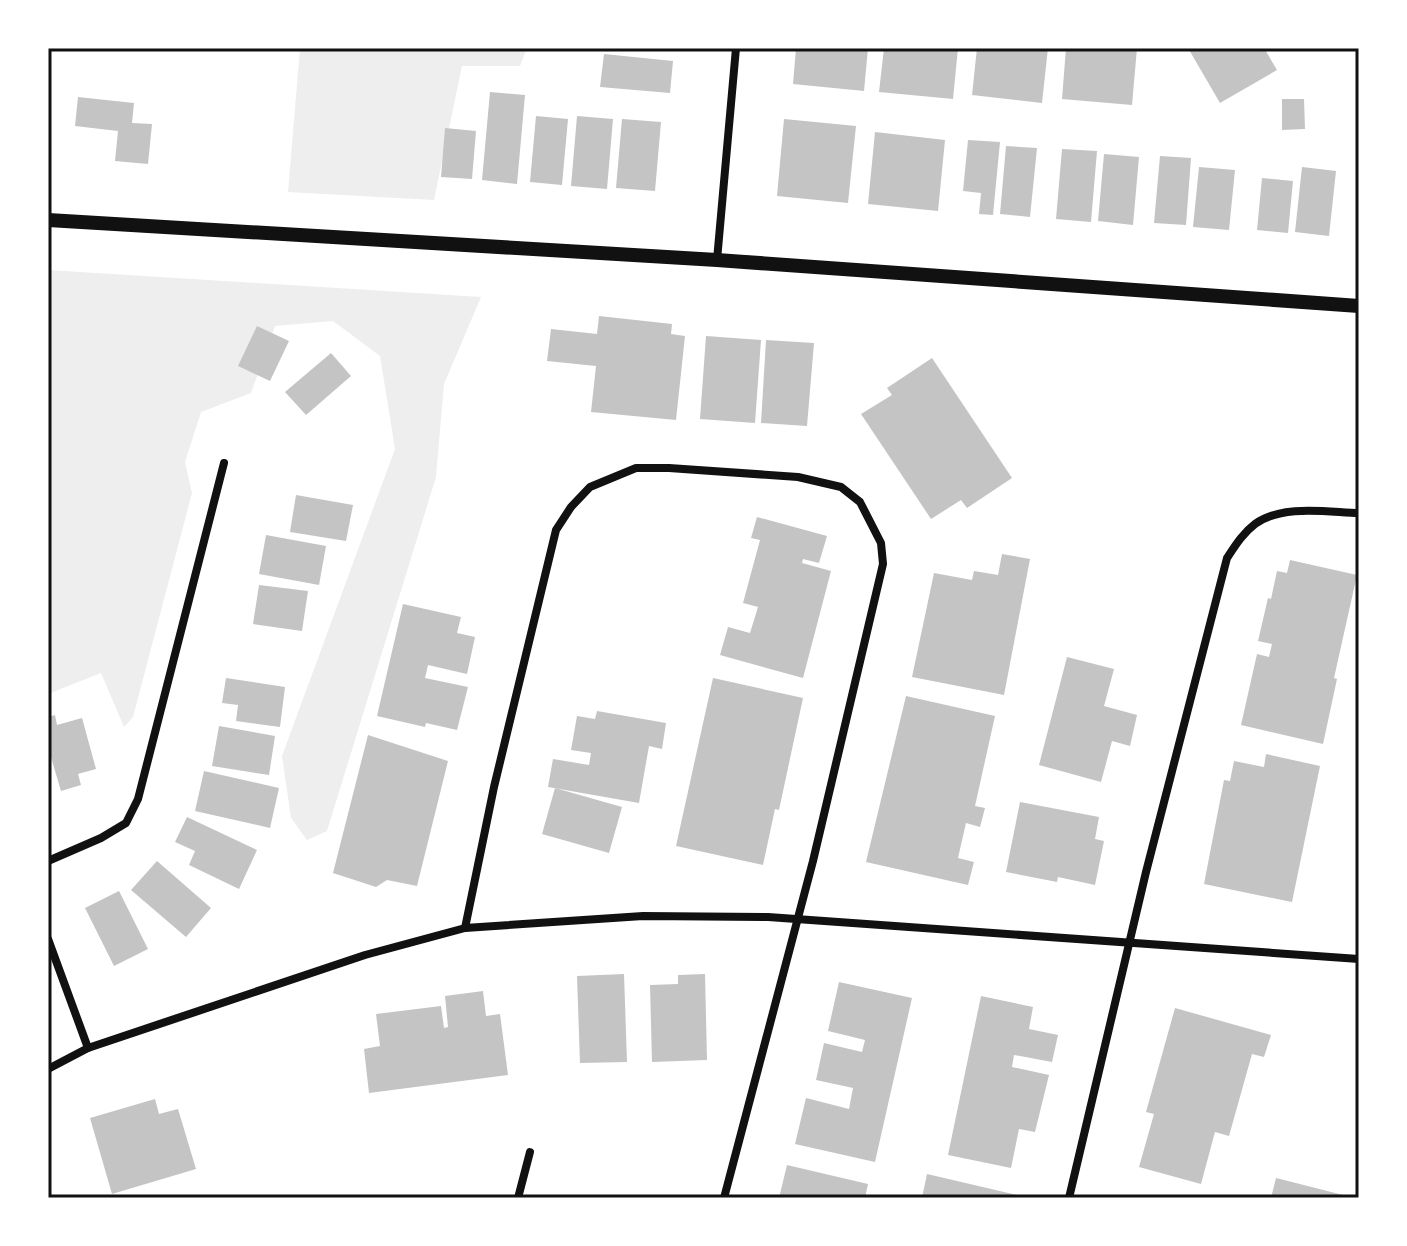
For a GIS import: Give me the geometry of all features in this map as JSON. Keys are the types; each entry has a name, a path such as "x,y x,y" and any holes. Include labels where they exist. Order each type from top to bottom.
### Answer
{"street":[{"path":"717,260 736,48"},
{"path":"48,220 717,260 1359,306"},
{"path":"48,861 101,838 126,823 138,799 224,463"},
{"path":"465,928 494,787 556,530 571,507 590,487 636,468 798,477 841,487 860,502 881,543 883,564 813,861 724,1198"},
{"path":"1069,1198 1227,558 1256,523 1281,513 1359,513"},
{"path":"48,1069 88,1048 365,955 465,928 643,916 768,917 1359,959"},
{"path":"48,939 88,1048"},
{"path":"518,1198 530,1152"}],"shaded area":[{"path":"300,48 527,48 520,66 462,66 434,200 288,192"},
{"path":"48,270 481,297 444,384 436,477 327,831 307,840 291,818 282,756 395,449 380,356 333,321 275,326 251,393 201,412 185,462 192,493 133,717 124,727 101,673 48,694"}],"building":[{"path":"796,48 868,48 864,91 793,84"},
{"path":"884,48 958,48 953,99 879,92"},
{"path":"977,48 1048,48 1042,103 972,95"},
{"path":"1066,48 1137,48 1132,105 1062,99"},
{"path":"1188,48 1264,48 1277,70 1220,103"},
{"path":"604,54 673,61 670,93 600,87"},
{"path":"490,92 525,95 517,184 482,180"},
{"path":"78,97 134,103 132,123 152,124 148,164 115,161 118,131 75,126"},
{"path":"1282,99 1304,99 1305,129 1282,130"},
{"path":"536,116 568,119 562,185 530,182"},
{"path":"577,116 613,119 607,189 571,186"},
{"path":"622,119 661,122 655,191 616,188"},
{"path":"784,119 856,126 848,203 777,196"},
{"path":"445,128 476,131 472,179 441,177"},
{"path":"875,132 945,140 938,211 868,204"},
{"path":"968,140 1000,142 993,215 979,214 981,193 963,191"},
{"path":"1006,146 1037,148 1030,217 1000,214"},
{"path":"1062,149 1097,151 1091,222 1056,219"},
{"path":"1104,154 1139,157 1133,225 1098,221"},
{"path":"1160,156 1191,158 1186,225 1154,223"},
{"path":"1199,167 1235,170 1229,230 1193,227"},
{"path":"1302,167 1336,171 1329,236 1295,232"},
{"path":"1262,178 1293,181 1288,233 1257,230"},
{"path":"599,316 672,324 671,334 685,336 676,420 591,412 596,366 547,361 551,329 597,334"},
{"path":"257,326 289,341 270,381 238,366"},
{"path":"706,336 761,340 755,423 700,419"},
{"path":"766,340 814,343 807,426 761,423"},
{"path":"331,353 351,376 306,415 285,392"},
{"path":"932,358 1012,478 967,508 961,500 931,519 861,414 892,395 887,388"},
{"path":"296,495 353,505 346,541 290,532"},
{"path":"757,517 827,536 819,563 803,559 802,563 831,571 803,678 720,655 728,627 750,633 758,607 743,603 760,540 751,538"},
{"path":"266,535 326,546 319,585 259,574"},
{"path":"1002,554 1030,559 1004,695 912,677 934,573 972,580 974,571 998,575"},
{"path":"1290,560 1357,575 1323,744 1241,725 1257,654 1269,657 1272,644 1258,641 1268,598 1271,599 1277,571 1287,573"},
{"path":"259,585 308,591 302,631 253,624"},
{"path":"403,604 461,617 457,633 475,637 467,674 428,665 425,678 468,687 457,730 426,723 425,727 377,716"},
{"path":"1067,657 1114,669 1104,706 1137,715 1130,746 1112,741 1101,782 1039,765"},
{"path":"226,678 285,687 280,727 236,721 238,705 222,703"},
{"path":"713,678 803,698 779,810 775,809 763,865 676,846"},
{"path":"906,696 995,716 975,806 985,808 980,827 966,823 958,858 974,862 968,885 866,862"},
{"path":"597,711 666,723 662,749 649,746 639,803 548,787 553,759 589,765 591,753 571,750 577,716 595,719"},
{"path":"55,715 57,725 82,718 96,769 78,774 81,785 61,791 48,747 48,717"},
{"path":"219,726 275,736 269,775 212,766"},
{"path":"368,735 448,761 417,886 387,880 376,887 333,873"},
{"path":"1266,754 1320,766 1292,902 1204,884 1224,780 1230,781 1234,761 1264,767"},
{"path":"204,771 279,788 270,828 195,811"},
{"path":"555,788 622,807 609,853 542,834"},
{"path":"1020,802 1099,817 1095,839 1104,841 1095,885 1058,877 1057,882 1006,872"},
{"path":"187,817 257,850 239,889 189,865 195,851 175,842"},
{"path":"157,861 211,908 186,937 131,890"},
{"path":"119,891 148,949 114,966 85,908"},
{"path":"624,974 627,1062 580,1063 577,976"},
{"path":"705,974 707,1060 652,1062 650,985 678,984 678,975"},
{"path":"839,982 912,998 875,1162 795,1144 806,1098 849,1109 853,1088 816,1080 824,1043 862,1052 865,1040 828,1031"},
{"path":"483,991 486,1016 500,1014 508,1075 369,1093 364,1049 380,1046 376,1014 441,1006 444,1028 448,1027 445,996"},
{"path":"981,996 1033,1007 1029,1029 1058,1035 1052,1062 1014,1055 1012,1067 1049,1075 1035,1132 1019,1129 1011,1168 948,1155"},
{"path":"1175,1008 1271,1035 1264,1057 1252,1054 1229,1136 1215,1132 1201,1184 1139,1167 1154,1114 1146,1112"},
{"path":"155,1099 159,1114 178,1109 196,1169 112,1194 90,1118"},
{"path":"787,1165 868,1184 865,1198 779,1198"},
{"path":"927,1174 1026,1197 1026,1198 922,1198"},
{"path":"1276,1178 1351,1197 1351,1198 1271,1198"}]}
